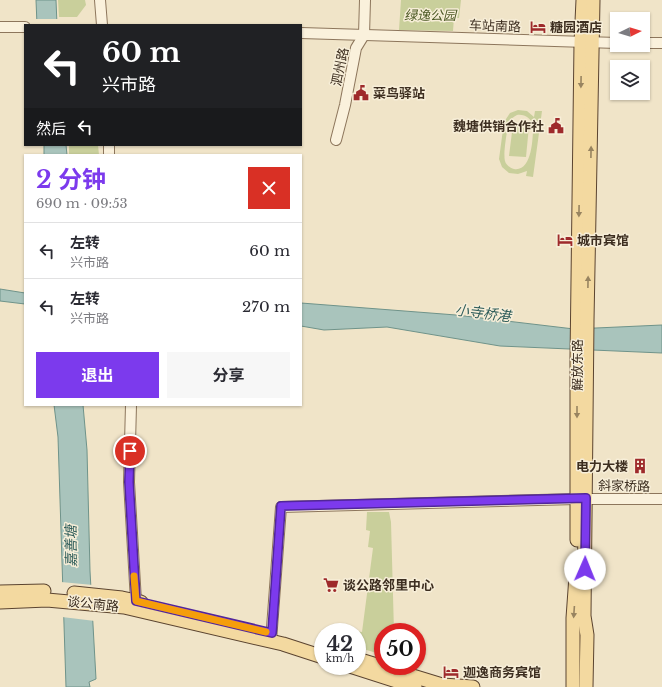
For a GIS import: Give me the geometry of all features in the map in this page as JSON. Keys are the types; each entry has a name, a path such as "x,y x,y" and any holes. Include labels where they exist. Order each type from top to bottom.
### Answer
{"main road":[{"path":"583,0 586,43"},
{"path":"586,43 593,0"},
{"name":"解放东路","path":"586,43 591,128 582,321 582,498 584,616 587,635 586,687"},
{"name":"解放东路","path":"573,687 573,618 582,498"},
{"name":"谈公南路","path":"0,592 123,602 314,646"},
{"name":"谈公南路","path":"0,602 47,595"},
{"name":"谈公南路","path":"123,602 136,601 271,637 314,654"},
{"path":"366,662 442,685 473,687"},
{"path":"366,671 415,687"}],"street":[{"path":"100,0 102,24"},
{"name":"泗州路","path":"336,140 345,105 356,48 364,35 365,0"},
{"path":"0,27 24,27"},
{"name":"车站南路","path":"302,33 610,43"},
{"path":"650,43 662,43"},
{"path":"131,406 129,482 136,601"},
{"name":"斜家桥路","path":"271,637 281,506 582,498 662,499"}],"green space":[{"path":"58,0 85,0 86,5 77,17 59,17"},
{"name":"绿逸公园","path":"401,0 461,0 459,18 454,18 453,31 399,30"},
{"path":"518,110 527,111 534,117 535,111 542,111 533,177 526,176 527,171 518,174 509,173 502,167 499,159 504,122 510,113","holes":["517,115 527,117 533,126 532,146 528,160 520,169 514,169 508,166 505,158 505,147 510,120"]},
{"path":"513,124 529,126 526,157 509,156"},
{"path":"69,146 98,146 99,154 69,154"},
{"path":"367,512 389,512 391,522 394,623 374,623 374,652 366,650 366,623 363,623 373,548 368,547 370,531 366,530"}],"water":[{"path":"36,0 56,0 57,24 37,24"},
{"path":"44,146 66,146 67,154 44,154"},
{"path":"0,289 24,293 24,304 0,301"},
{"path":"302,303 456,315 574,329 662,325 662,353 500,346 387,327 324,330 302,326"},
{"name":"嘉善塘","path":"54,406 83,406 87,450 90,571 96,679 89,682 90,687 66,687 58,437"}],"pier":[{"path":"35,19 59,19 59,24 35,24"},
{"path":"61,582 93,585 95,621 62,617"}],"slow traffic":[{"path":"134,576 136,601 266,632"}],"place":[{"name":"糖园酒店","path":"538,27"},
{"name":"菜鸟驿站","path":"361,93"},
{"name":"魏塘供销合作社","path":"556,126"},
{"name":"城市宾馆","path":"565,240"},
{"name":"电力大楼","path":"640,466"},
{"name":"谈公路邻里中心","path":"331,585"},
{"name":"迦逸商务宾馆","path":"451,672"}],"route":[{"path":"130,451 129,482 136,601 272,633 281,506 586,498 585,569"}],"water label":[{"name":"小寺桥港","path":"483,313"}]}
